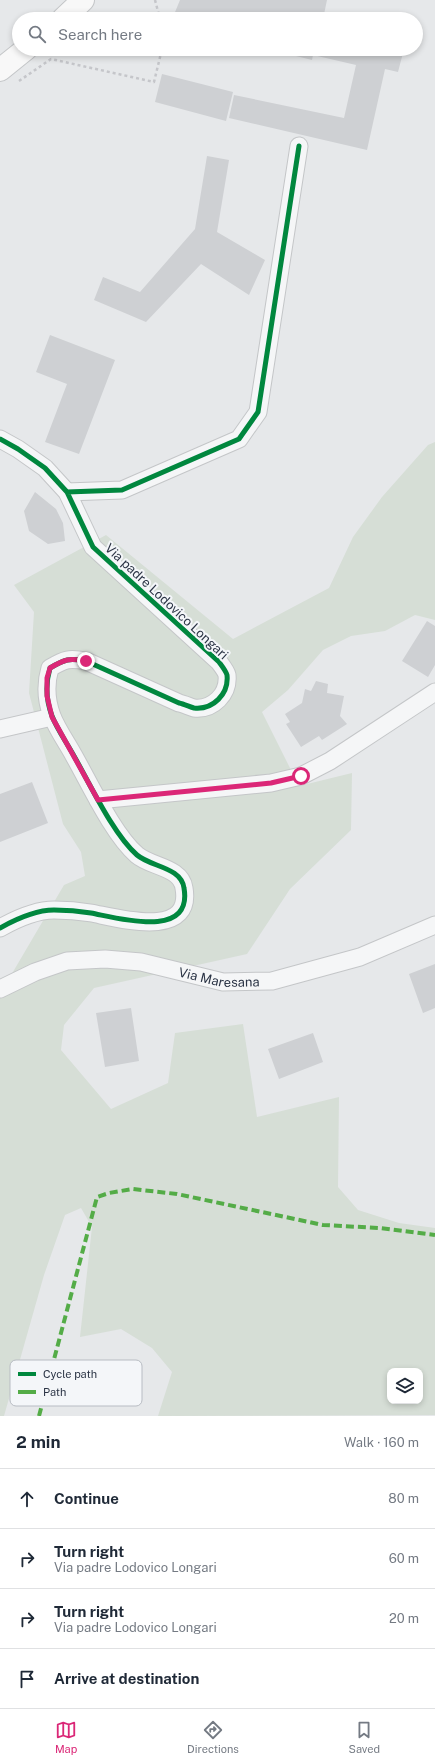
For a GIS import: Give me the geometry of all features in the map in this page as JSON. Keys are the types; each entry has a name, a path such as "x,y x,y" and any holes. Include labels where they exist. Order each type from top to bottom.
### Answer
{"street":[{"path":"70,12 83,0"},
{"path":"7,78 21,56"},
{"path":"67,492 122,490 240,439 258,412 299,146"},
{"name":"Via padre Lodovico Longari","path":"0,440 18,449 45,468 67,492 93,547 219,662 227,674 227,689 220,699 210,705 195,708 180,703 86,661 72,659 63,661 50,668 47,678 47,696 52,717 98,800 119,834 137,856 176,874 184,887 185,904 179,914 168,920 141,922 86,912 53,910 26,915 0,928"},
{"path":"98,800 271,783 301,776 330,761 435,692"},
{"path":"0,729 52,717"},
{"name":"Via Maresana","path":"0,989 34,972 68,961 105,958 141,962 223,982 272,982 360,957 435,925"}],"path":[{"path":"155,0 158,12"},
{"path":"7,78 51,59 154,82 160,56"}],"shaded area":[{"path":"435,442 435,620 415,615 385,631 351,636 323,650 288,690 262,712 299,786 352,773 351,830 290,889 247,954 94,988 64,1025 61,1050 111,1109 168,1083 175,1033 243,1024 257,1117 339,1097 338,1187 358,1210 399,1223 435,1228 435,1415 158,1416 172,1372 152,1348 121,1329 80,1337 92,1227 81,1208 65,1215 44,1275 20,1360 10,1360 10,1395 4,1416 0,1416 0,994 64,885 85,876 81,852 63,824 29,693 34,612 14,585 106,535 233,639 329,588 353,537 382,497 428,445"}],"building":[{"path":"180,0 327,0 324,12 175,12"},
{"path":"296,56 313,56 312,60"},
{"path":"317,56 402,56 398,72 385,69 367,150 229,118 234,95 344,118 356,65"},
{"path":"162,74 233,92 226,121 155,102"},
{"path":"207,156 229,160 217,232 265,260 249,295 201,264 146,322 94,300 103,277 140,292 195,229"},
{"path":"50,335 115,360 79,454 45,442 67,384 36,372"},
{"path":"35,492 56,509 63,523 65,541 48,544 29,531 24,511"},
{"path":"427,621 435,626 435,665 428,677 402,661"},
{"path":"316,681 328,684 327,693 344,696 340,716 347,724 322,740 319,736 301,747 286,724 290,722 285,714 302,703 305,689 311,691"},
{"path":"32,782 48,823 0,842 0,794"},
{"path":"435,964 435,1008 423,1013 409,974"},
{"path":"131,1008 139,1061 105,1067 96,1013"},
{"path":"313,1033 323,1062 279,1079 268,1049"}],"marked path":[{"path":"54,1360 97,1197 109,1193 133,1189 177,1194 323,1225 379,1228 435,1235"},
{"path":"39,1416 42,1406"}],"cycle path":[{"path":"67,492 122,490 239,439 258,412 299,146"},
{"path":"0,439 18,449 45,468 67,492 93,547 219,662 227,675 225,688 218,699 207,706 194,708 179,703 86,661 67,660 50,668 47,680 47,692 48,704 52,716 102,808 119,835 137,855 172,871 182,881 184,888 184,904 177,915 166,920 151,922 118,919 86,912 47,910 19,918 0,928"}],"route":[{"path":"86,661 72,659 63,661 50,668 47,678 47,696 52,717 98,800 271,783 301,776"}]}
